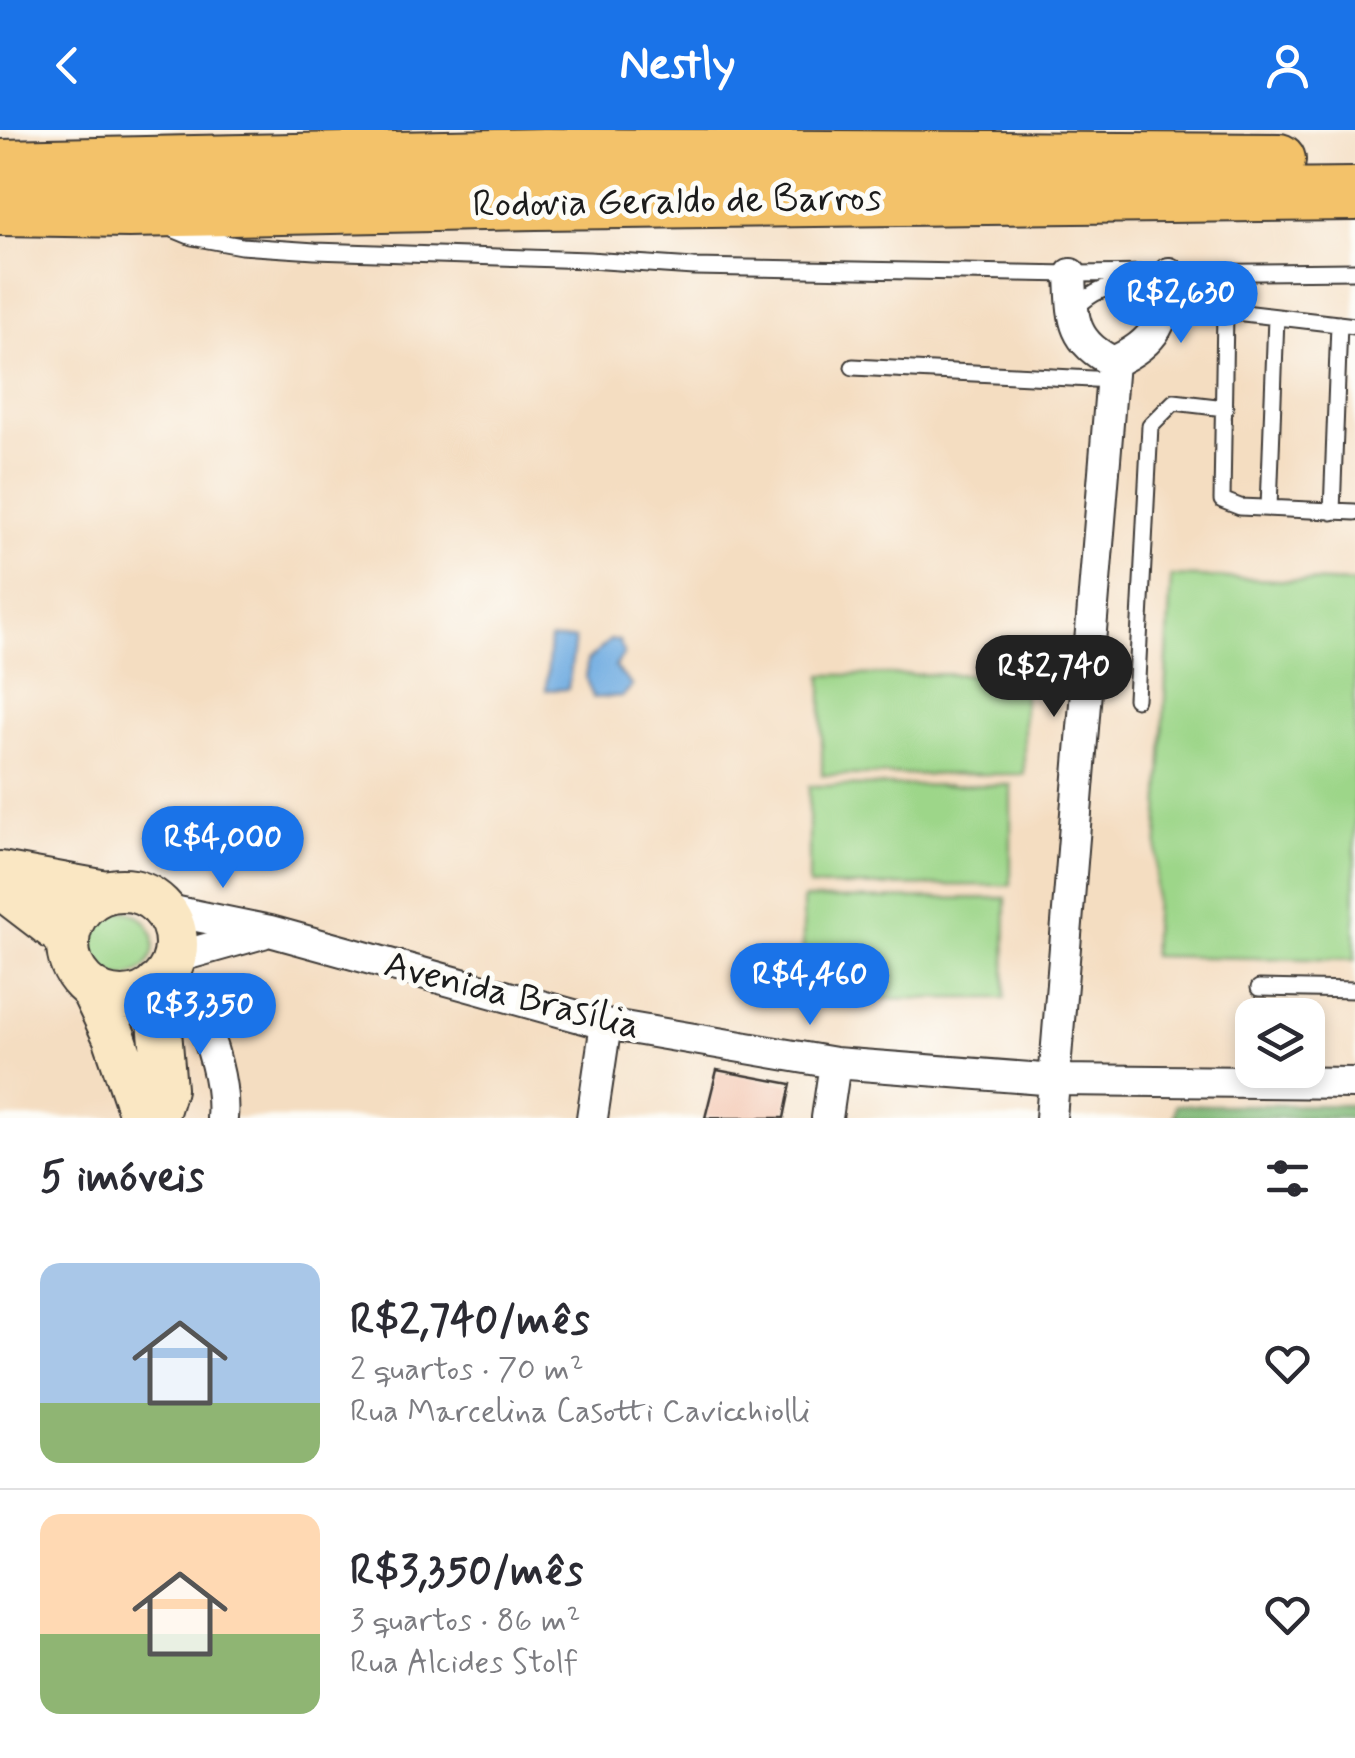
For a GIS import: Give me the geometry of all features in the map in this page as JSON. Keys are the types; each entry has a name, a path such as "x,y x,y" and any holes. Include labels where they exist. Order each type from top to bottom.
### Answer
{"highway":[{"name":"Rodovia Geraldo de Barros","path":"0,166 546,155 1355,160"},
{"name":"Rodovia Geraldo de Barros","path":"0,209 130,211 1355,194"}],"main road":[{"path":"0,873 106,892 137,892 163,909 174,932 166,972 166,1089 156,1118"},
{"path":"0,888 68,939"},
{"path":"106,892 76,915 68,939 76,972 92,988 114,1036 142,1118"},
{"path":"92,988 113,997 128,997 166,972"}],"street":[{"path":"1051,1118 1112,371 1082,340 1073,312 1071,274"},
{"path":"1112,371 1140,350 1155,332 1168,288"},
{"name":"Avenida Brasília","path":"163,909 270,931 606,1024 836,1063 1056,1080 1355,1083"},
{"path":"222,1118 213,1056 196,1012 166,972 270,931"},
{"path":"592,1118 606,1024"},
{"path":"827,1118 836,1063"}],"lane":[{"path":"130,211 192,237 241,246 315,252 589,260 694,268 1071,274 1168,288 1225,311 1347,325 1332,512"},
{"path":"1073,312 1086,297 1120,285 1168,288 1355,271"},
{"path":"1225,311 1222,500 1240,508 1355,512"},
{"path":"1269,508 1276,317"},
{"path":"852,367 1112,371"},
{"path":"1136,699 1150,426 1174,402 1224,408"},
{"path":"1258,988 1355,990"}],"green space":[{"path":"1171,576 1355,583 1355,960 1152,956"},
{"path":"1024,674 1024,774 822,775 822,675"},
{"path":"1011,785 1011,885 809,886 809,786"},
{"path":"1006,898 1005,998 803,999 803,899"},
{"path":"121,911 134,913 144,921 152,931 152,957 144,967 134,975 121,977 108,975 98,967 90,957 88,944 90,931 98,921 108,913"},
{"path":"1176,1105 1355,1105 1355,1118 1174,1118"}],"water":[{"path":"550,639 575,639 568,689 546,690"},
{"path":"610,640 619,641 624,654 615,667 632,686 623,696 593,698 586,679 587,661"}],"building":[{"path":"717,1070 791,1084 784,1118 705,1118"}]}
